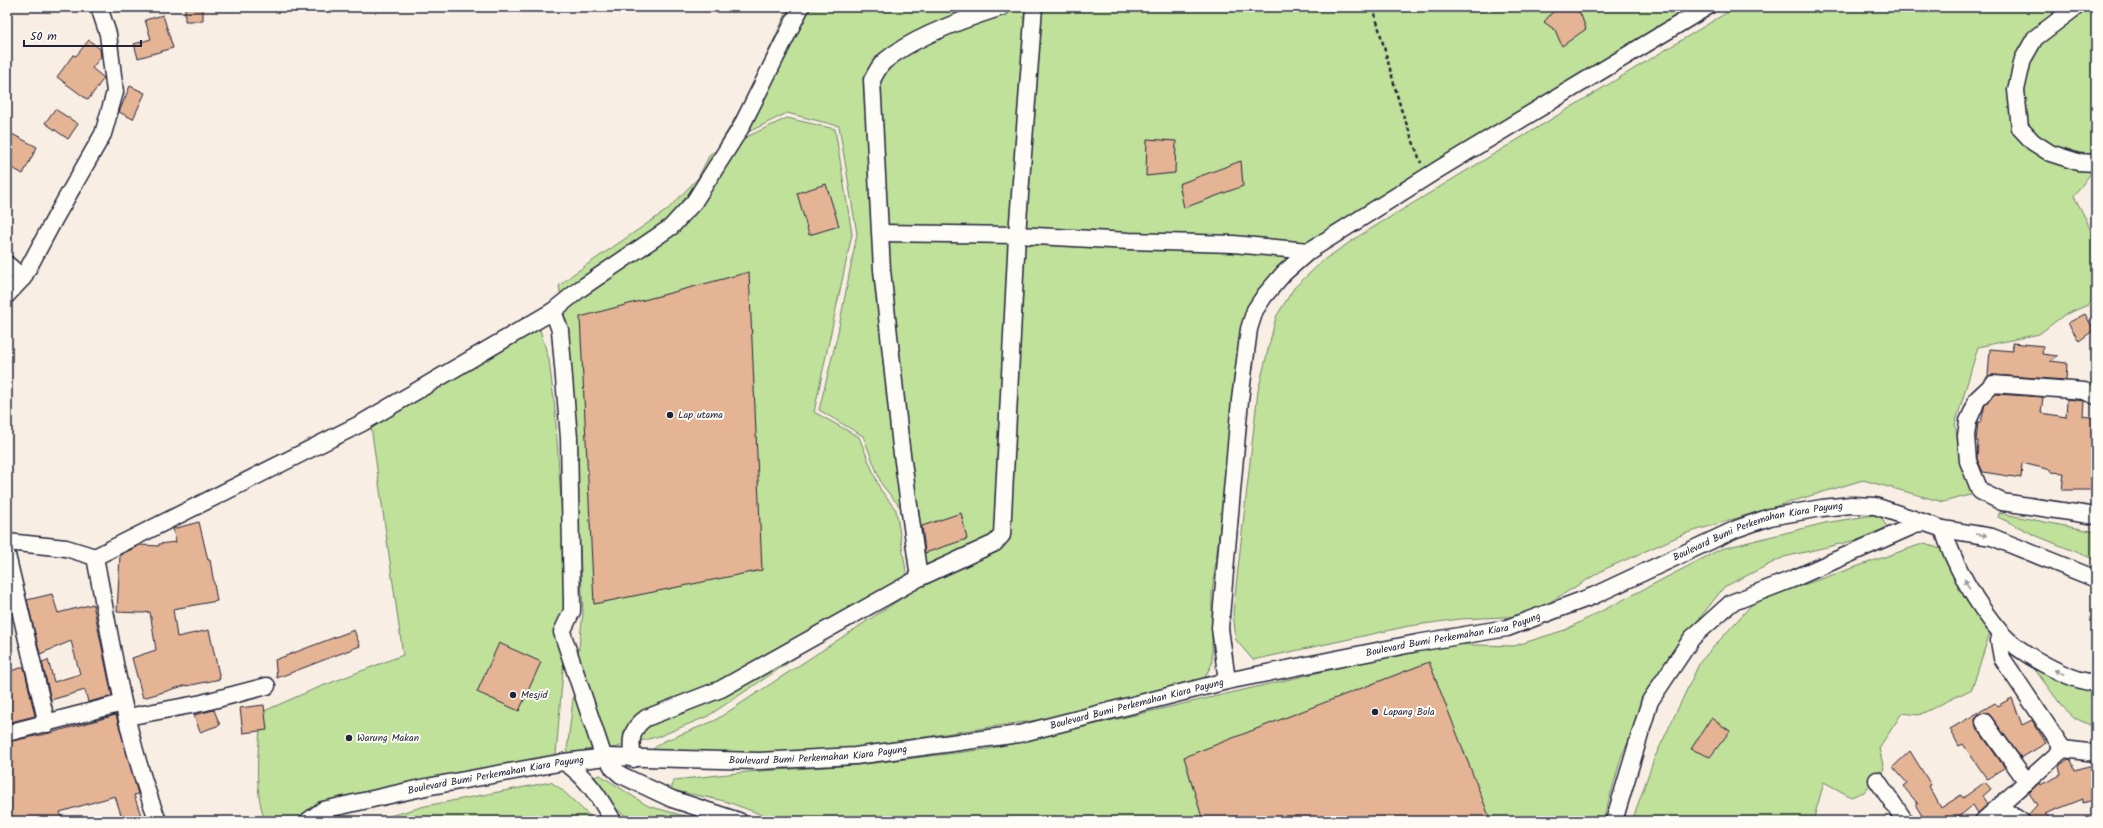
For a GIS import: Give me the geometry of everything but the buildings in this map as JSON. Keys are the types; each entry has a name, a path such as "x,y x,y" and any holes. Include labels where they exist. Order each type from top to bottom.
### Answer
{"street":[{"path":"7,295 23,278 103,134 115,92 108,34 99,7"},
{"path":"7,542 66,548 95,557 362,423 553,311 580,289 671,227 694,202 740,129 801,7"},
{"path":"919,578 900,439 882,270 872,80 885,60 916,41 972,17 1002,7"},
{"path":"633,759 630,741 638,724 646,718 720,689 919,578 995,543 1002,536 1018,235 1034,7"},
{"path":"1227,681 1220,628 1240,400 1249,329 1255,310 1284,273 1309,251 1427,176 1707,7"},
{"path":"2076,7 2035,38 2023,59 2016,90 2020,128 2033,142 2050,153 2078,162 2096,163"},
{"path":"881,233 1018,235 1129,241 1248,244 1309,251"},
{"path":"7,264 23,278"},
{"path":"553,311 560,330 570,438 572,611 564,626 563,638 606,758 613,768 621,775 672,799 739,821"},
{"path":"2096,396 2084,391 1992,384 1977,399 1968,421 1966,436 1968,461 1980,491 2002,502 2096,516"},
{"name":"Boulevard Bumi Perkemahan Kiara Payung","path":"308,821 323,810 426,787 564,762 606,758 759,761 863,755 1019,734 1227,681 1417,643 1507,628 1593,596 1736,529 1770,517 1851,505 1875,506 1943,530 1992,537 2096,579"},
{"path":"1614,821 1650,701 1692,638 1731,603 1795,578 1922,522"},
{"path":"1943,530 1950,552 1970,589 2001,632 2034,658 2058,672 2088,683 2096,683"},
{"path":"7,555 47,724"},
{"path":"95,557 125,710 146,792 158,821"},
{"path":"2001,632 1999,645 2002,658 2063,749 2096,753"},
{"path":"7,733 125,710 202,702 267,686"},
{"path":"1984,722 2027,782"},
{"path":"1983,821 2063,749"},
{"path":"564,762 576,770 592,787 600,798 612,821"},
{"path":"1877,780 1905,821"},
{"path":"1999,807 2021,821"}],"path":[{"path":"1373,7 1401,108 1427,176"}],"green space":[{"path":"789,7 1695,7 1315,237 1290,256 1254,319 1225,486 1212,593 1212,664 1204,679 1044,719 839,750 651,760 648,753 662,742 714,721 916,589 901,508 882,485 863,436 819,410 837,337 857,234 839,126 787,113 718,147 747,98"},
{"path":"1736,7 2096,7 2096,166 2074,196 2087,221 2096,246 2096,300 2064,315 2039,334 1978,347 1955,425 1959,446 1978,493 1943,502 1863,480 1684,534 1605,569 1527,616 1460,619 1409,626 1253,660 1236,640 1233,613 1258,391 1276,317 1294,288 1325,259 1359,236"},
{"path":"787,118 835,129 852,234 814,412 859,437 880,489 896,510 907,577 785,665 708,716 660,736 566,760 583,612 570,346 559,286 572,275 667,210 698,178 710,154"},
{"path":"539,326 549,360 555,409 568,610 555,767 386,799 318,821 265,821 261,808 258,781 258,753 262,712 312,690 403,655 371,426"},
{"path":"1999,513 2096,532 2096,560 2037,536 1998,517"},
{"path":"1879,514 1887,527 1861,539 1784,557 1724,587 1685,637 1650,696 1622,755 1603,821 779,821 725,801 671,790 674,780 746,772 857,765 988,749 1442,644 1514,646 1565,630 1721,549 1825,523"},
{"path":"1925,543 1950,553 1990,632 1972,689 1919,715 1902,713 1879,748 1884,769 1864,792 1851,797 1824,782 1813,821 1632,821 1654,759 1700,662 1754,602"},
{"path":"2021,651 2096,690 2096,728 2075,718 2062,706"},
{"path":"600,775 648,806 703,821 628,821 627,817 580,782"},
{"path":"551,782 561,789 595,821 372,821 425,806"}],"place":[{"name":"Lap utama","path":"670,415"},
{"name":"Mesjid","path":"513,695"},
{"name":"Lapang Bola","path":"1375,712"},
{"name":"Warung Makan","path":"349,738"}]}
